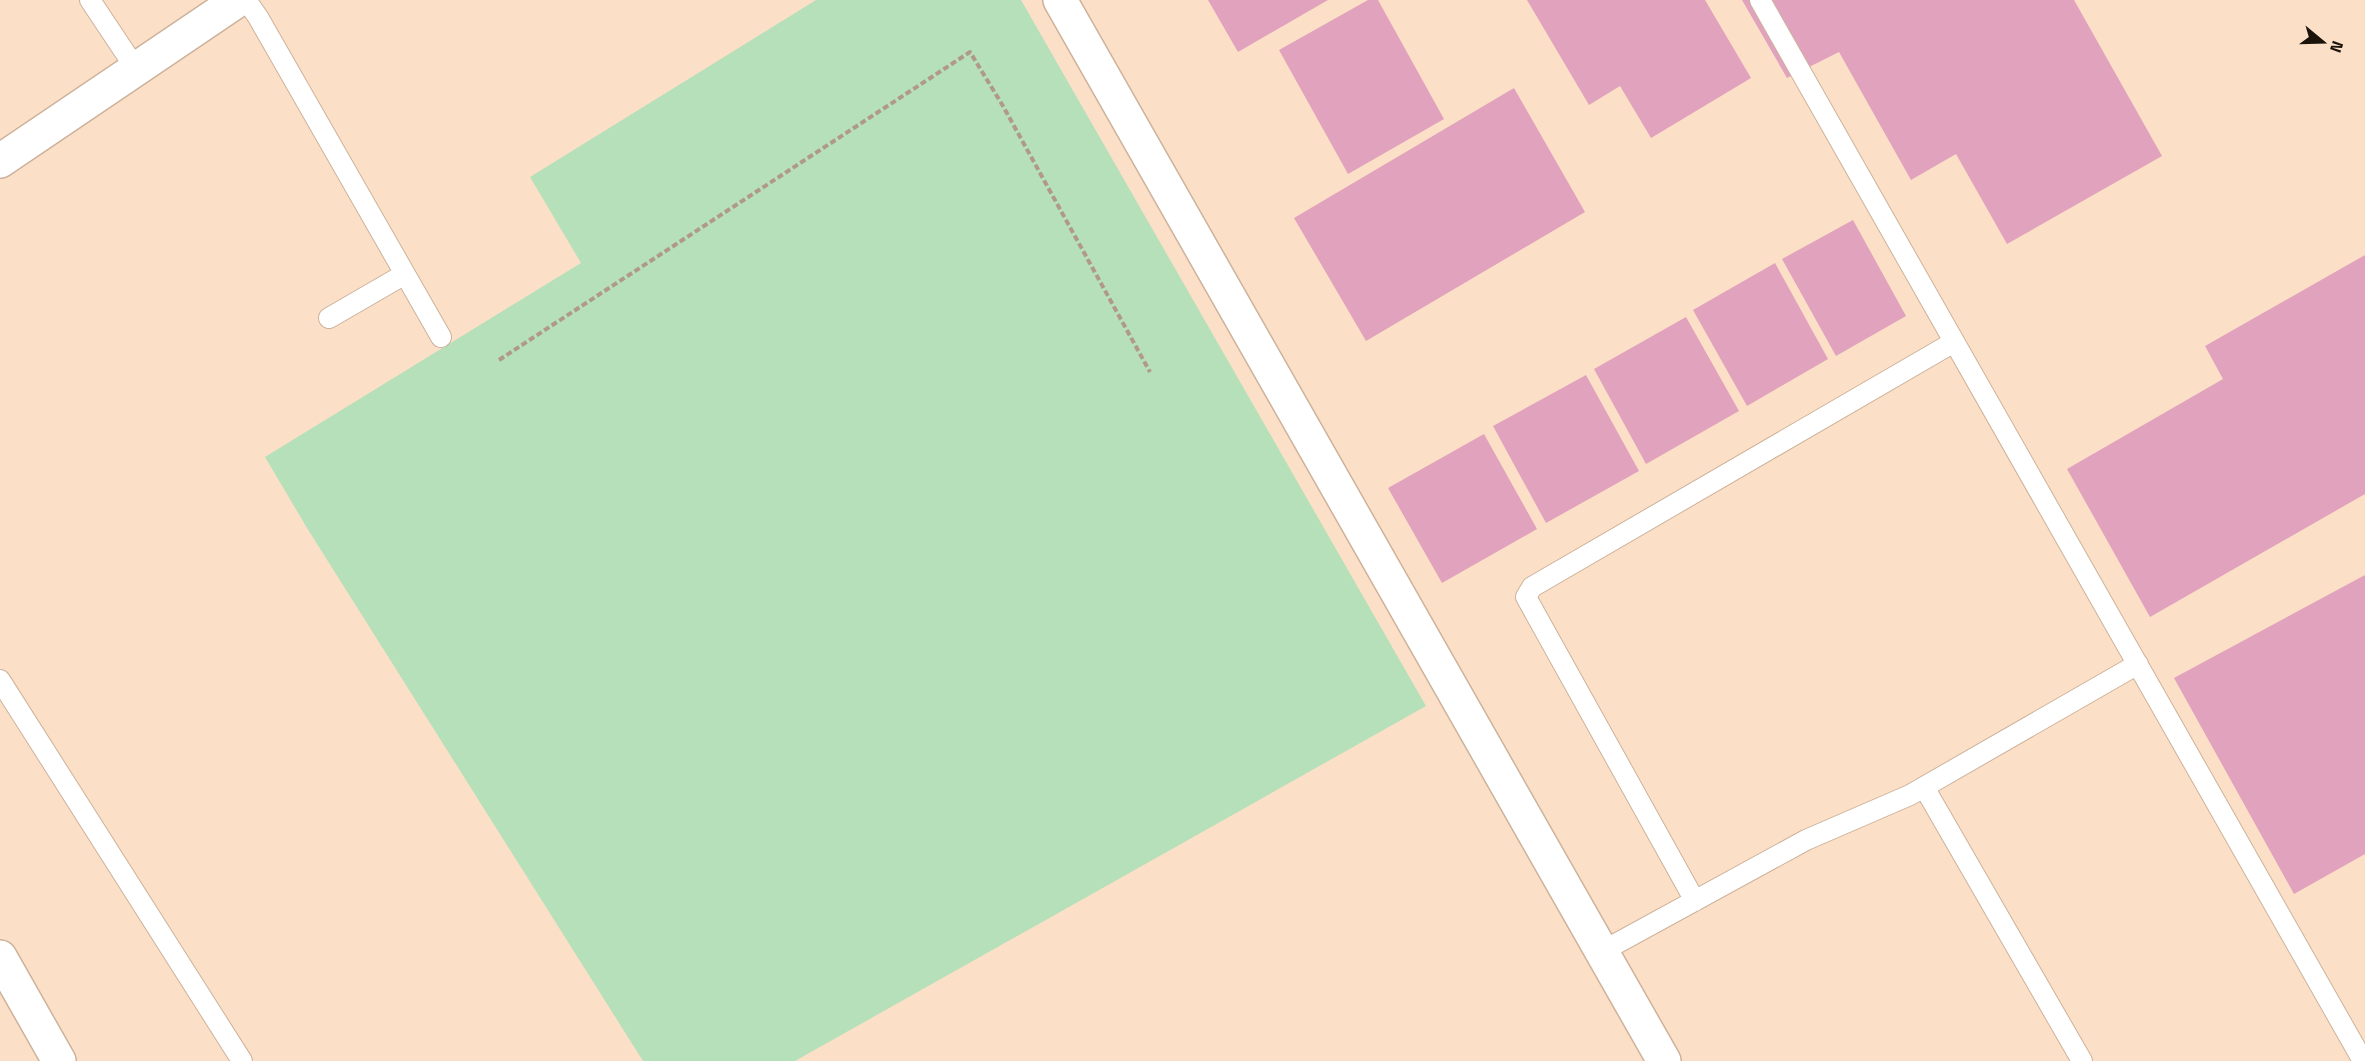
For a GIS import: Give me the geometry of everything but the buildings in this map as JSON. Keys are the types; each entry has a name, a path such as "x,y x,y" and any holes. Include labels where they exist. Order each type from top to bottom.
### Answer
{"street":[{"path":"0,161 238,0"},
{"path":"1060,0 1664,1061"},
{"path":"0,957 59,1061"}],"lane":[{"path":"90,0 136,69"},
{"path":"246,0 258,17 441,337"},
{"path":"1760,0 2362,1061"},
{"path":"329,318 405,274"},
{"path":"1695,901 1526,597 1532,587 1954,342"},
{"path":"1601,952 1806,840 1910,795 2138,664"},
{"path":"0,680 242,1061"},
{"path":"1924,787 2082,1061"}],"path":[{"path":"499,360 970,52 1003,106 1150,372"}],"green space":[{"path":"816,0 1021,0 1426,706 795,1061 643,1061 307,528 265,457 581,263 530,177"}]}
